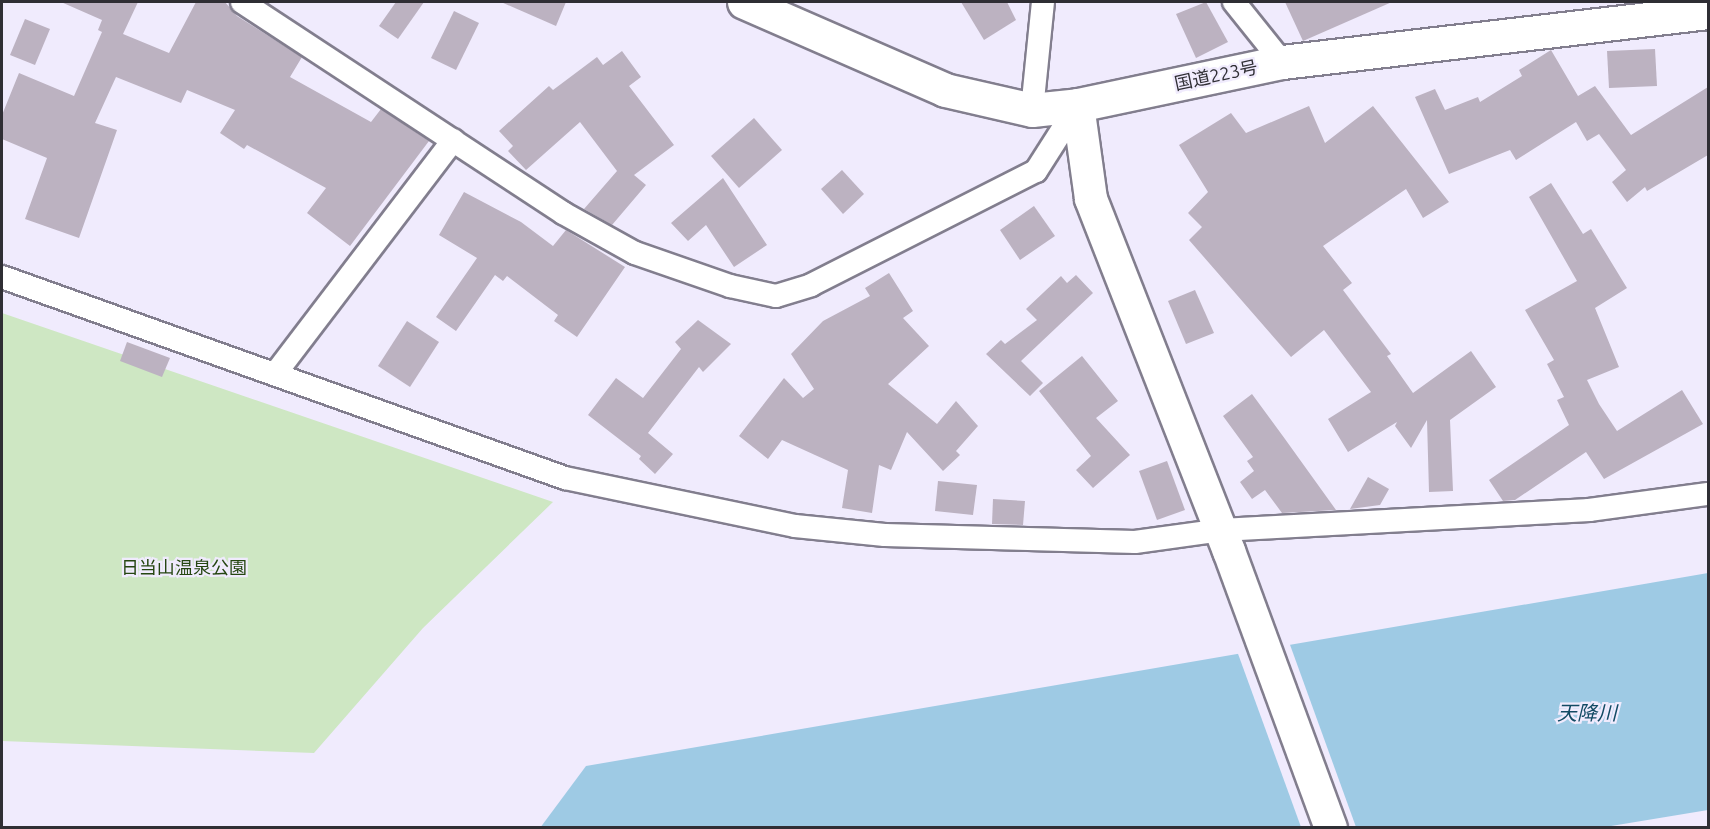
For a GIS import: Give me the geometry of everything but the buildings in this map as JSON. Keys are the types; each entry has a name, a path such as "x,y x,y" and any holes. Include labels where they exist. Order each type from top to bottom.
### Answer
{"highway":[{"name":"国道223号","path":"744,2 945,90 1032,110 1078,105 1282,62 1708,12"}],"street":[{"path":"242,2 271,8 453,140 563,213 635,253 730,286 776,296 811,285 1036,171 1078,105"},
{"path":"1032,110 1043,2"},
{"path":"1234,2 1282,62"},
{"path":"1078,105 1091,199 1225,541 1331,828"},
{"path":"275,374 453,140"},
{"path":"2,277 565,478 795,526 885,535 1135,542 1225,541 1590,510 1708,494"}],"green space":[{"name":"日当山温泉公園","path":"2,313 553,502 423,628 314,753 2,741"}],"water":[{"name":"天降川","path":"1708,573 1708,810 1599,828 540,828 586,766"}],"pier":[{"path":"1289,642 1356,827 1301,827 1237,651"}]}
